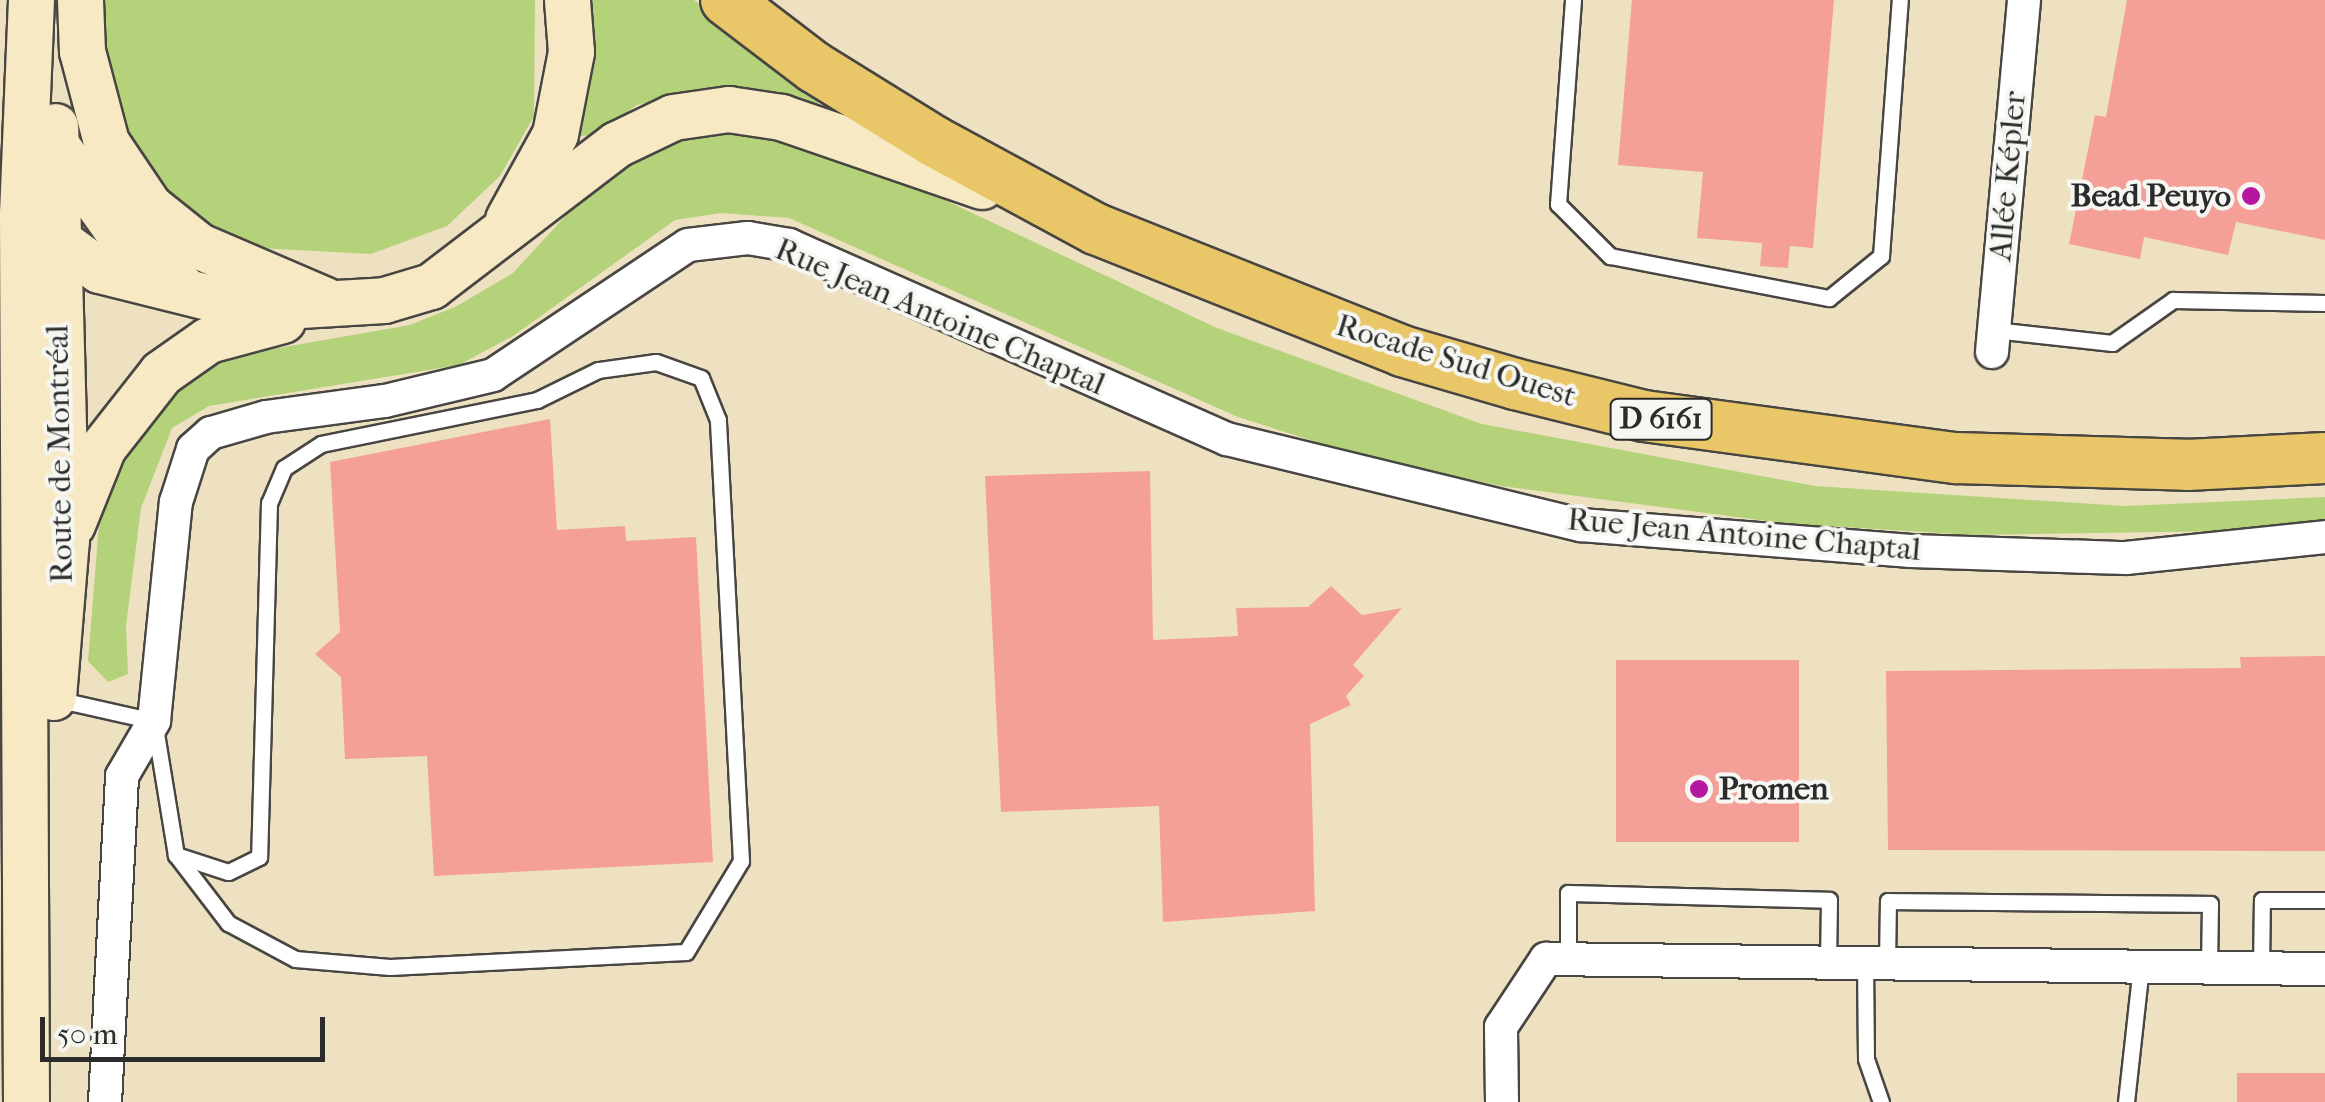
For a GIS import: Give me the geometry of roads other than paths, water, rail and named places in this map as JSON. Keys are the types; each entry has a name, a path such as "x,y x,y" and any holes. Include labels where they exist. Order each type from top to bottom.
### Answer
{"main road":[{"path":"34,0 54,145 116,230 184,290"},
{"name":"Route de Montréal","path":"26,1102 30,968 22,214 34,0"},
{"name":"Route de Montréal","path":"30,968 66,540 54,145 58,0"},
{"path":"80,0 82,51 106,142 149,206 199,246 336,304"},
{"path":"493,243 555,134 571,52 568,0"},
{"name":"Rocade Sud Ouest","path":"726,0 814,66 934,142 1096,228 1402,351 1644,416 1956,458 2256,464 2325,461"},
{"path":"758,0 814,66"},
{"path":"66,540 103,446 162,373 208,340 336,304 431,286 644,126 728,109 824,128 1096,228"},
{"path":"22,214 56,243 99,270 251,308 336,304"}],"street":[{"name":"Allée Képler","path":"1992,341 2024,0"},
{"name":"Rue Jean Antoine Chaptal","path":"105,1102 122,776 154,721 181,470 211,433 493,376 688,245 748,238 789,245 1227,439 1582,524 1911,551 2126,558 2325,537"},
{"path":"1502,1102 1502,1027 1546,959 2325,969"}],"lane":[{"path":"1573,0 1558,204 1610,256 1830,298 1880,256 1900,0"},
{"path":"1992,341 2112,343 2173,300 2325,303"},
{"path":"52,698 154,721 176,855 228,923 295,959 390,967 686,952 741,861 718,420 701,378 656,362 598,370 537,400 321,444 284,468 269,503 259,857 228,872 176,855"},
{"path":"1568,960 1568,893 1829,900 1828,963"},
{"path":"2261,968 2262,900 2325,900"},
{"path":"1881,1102 1866,1059 1876,963 1888,901 2210,904 2209,968"},
{"path":"2126,1102 2140,967"}],"place":[{"name":"Bead Peuyo","path":"2251,196"},
{"name":"Promen","path":"1699,789"}]}
